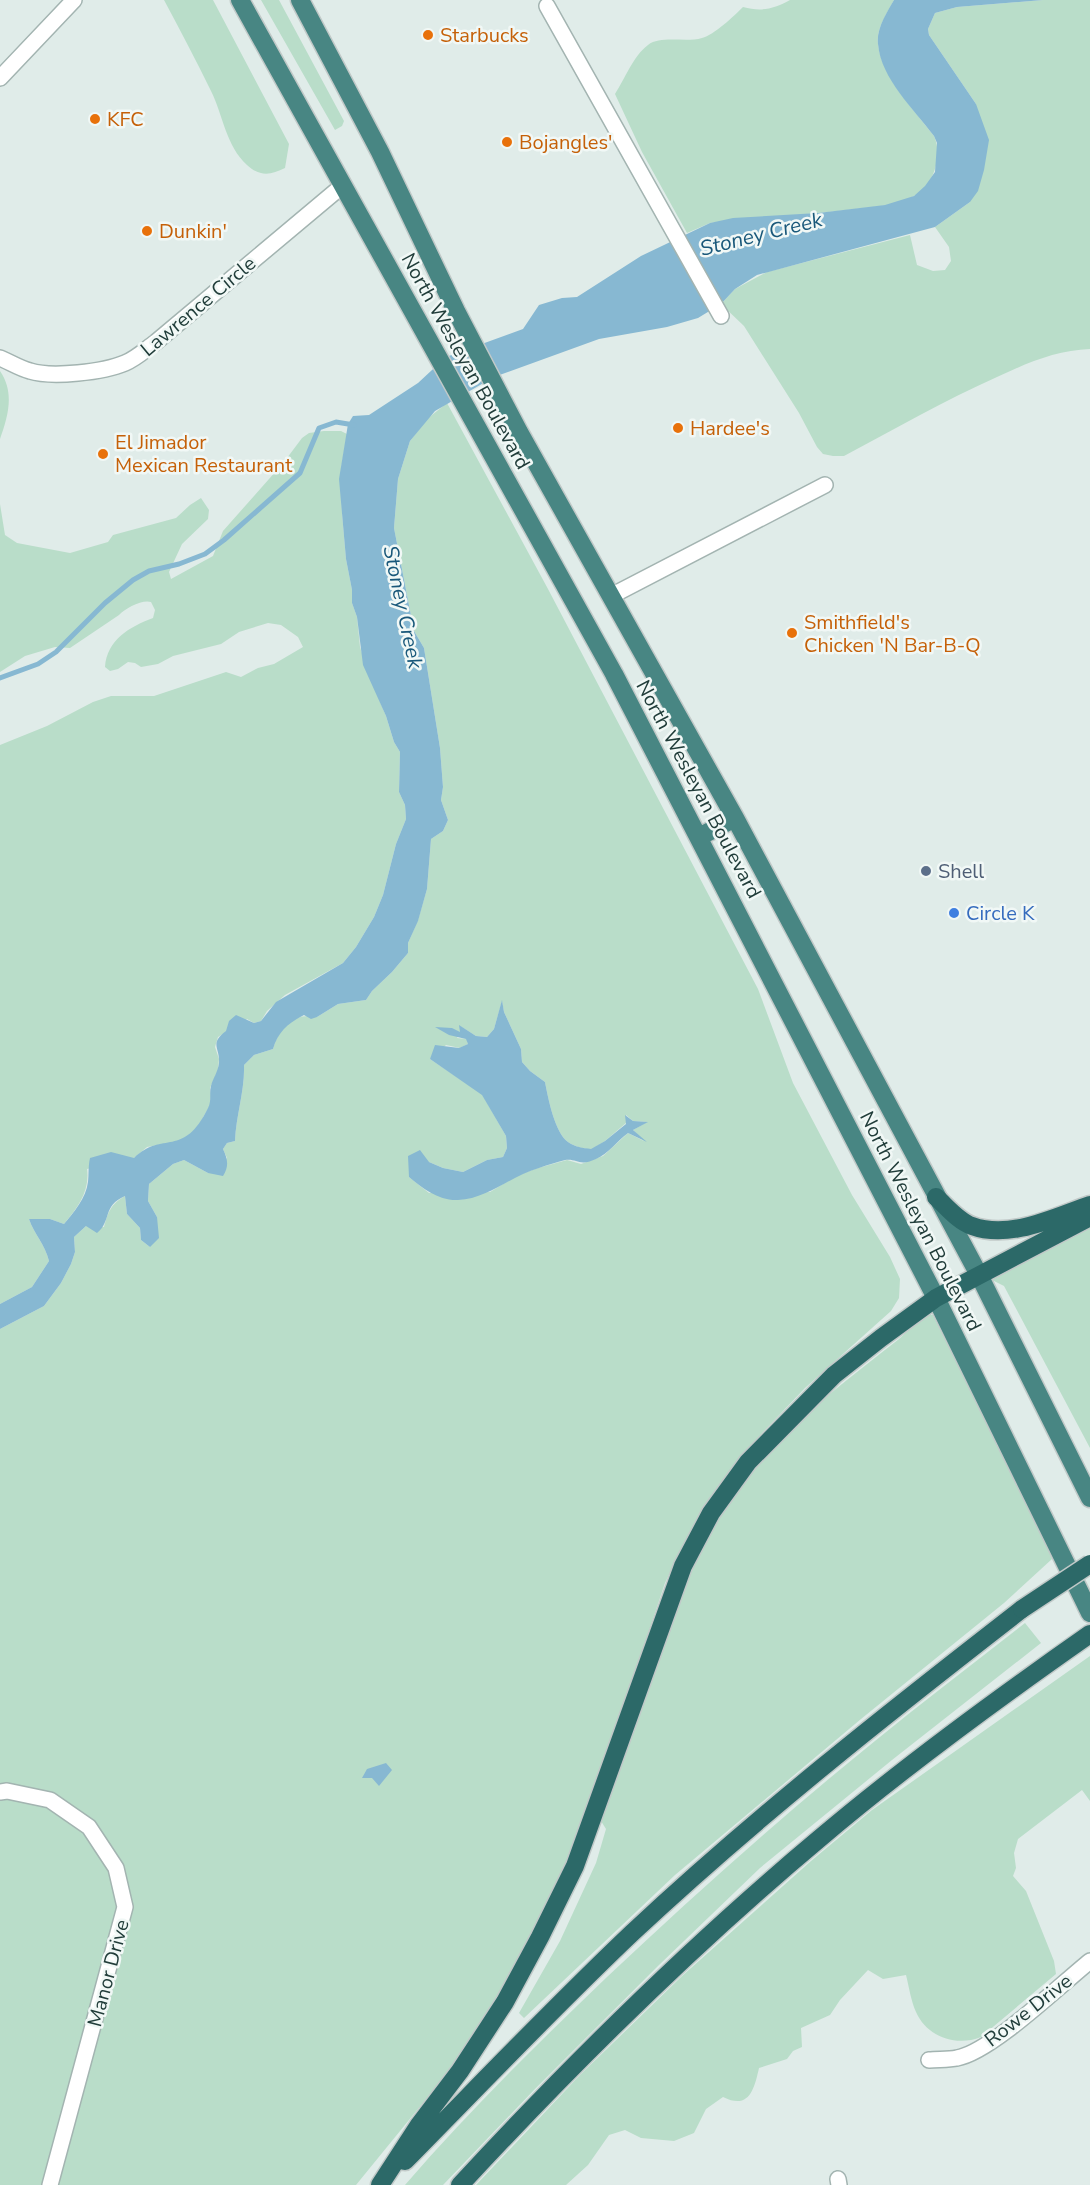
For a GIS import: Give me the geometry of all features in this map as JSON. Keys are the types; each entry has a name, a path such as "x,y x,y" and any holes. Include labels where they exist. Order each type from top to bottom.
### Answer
{"highway":[{"name":"North Wesleyan Boulevard","path":"240,0 614,674 936,1298 1090,1613"},
{"name":"North Wesleyan Boulevard","path":"300,0 380,152 456,310 519,432 735,818 979,1275 1090,1498"},
{"path":"699,837 735,818"},
{"path":"936,1197 959,1219 972,1226 992,1231 1013,1229 1090,1205"},
{"path":"381,2185 419,2125 460,2071 506,2002 575,1866 682,1566 711,1513 748,1462 834,1375 936,1298 1090,1217"},
{"path":"381,2185 557,2005 707,1866 806,1780 1022,1609 1090,1564"},
{"path":"459,2185 604,2034 711,1934 819,1839 933,1747 1090,1634"}],"street":[{"path":"0,78 74,0"},
{"path":"547,6 721,316"},
{"name":"Lawrence Circle","path":"0,358 28,371 43,374 91,371 130,361 156,342 342,186"},
{"path":"611,596 825,484"},
{"name":"Manor Drive","path":"0,1792 8,1791 50,1800 89,1827 116,1868 125,1907 50,2185"},
{"name":"Rowe Drive","path":"929,2060 957,2058 975,2052 1003,2033 1090,1961"}],"green space":[{"path":"164,0 213,0 289,144 285,168 270,173 256,172 234,149 211,91"},
{"path":"261,0 279,0 344,121 342,126 335,130"},
{"path":"790,0 894,0 879,33 880,56 900,93 934,136 937,144 935,169 927,185 907,200 830,212 710,223 687,233 642,152 615,94 638,55 653,42 702,38 718,29 743,7 767,9"},
{"path":"1043,0 1090,0 1090,349 1042,358 1020,367 958,395 844,456 823,454 744,326 721,304 735,289 767,272 910,235 917,265 933,271 945,270 951,261 949,247 935,227 970,202 976,104 929,35 928,29 935,13 957,7"},
{"path":"0,371 5,379 9,405 0,439"},
{"path":"447,403 548,589 758,989 793,1083 852,1195 890,1257 900,1279 899,1298 891,1311 805,1388 764,1431 732,1468 709,1501 686,1540 665,1583 574,1848 521,1960 453,2066 356,2185 0,2185 0,1329 44,1306 61,1283 71,1264 75,1252 74,1237 86,1226 104,1227 111,1209 125,1196 127,1214 140,1228 141,1240 150,1247 157,1217 148,1201 149,1184 173,1164 184,1160 208,1173 227,1158 223,1149 227,1143 235,1141 244,1065 254,1055 273,1049 279,1034 294,1019 317,1017 338,1004 366,1000 408,953 408,943 427,889 431,839 443,831 448,820 441,800 443,787 440,748 424,648 414,631 394,528 398,479 410,441 427,419","holes":["502,1001 504,1012 521,1049 522,1062 545,1082 559,1131 568,1142 591,1150 626,1123 626,1115 633,1121 647,1122 633,1130 644,1141 628,1133 603,1156 581,1164 567,1160 538,1168 518,1175 490,1192 429,1193 409,1177 429,1162 443,1168 463,1172 487,1160 503,1157 507,1148 506,1136 482,1094 430,1059 446,1045 460,1048 468,1044 467,1039 457,1038 460,1026 476,1036 487,1037 494,1029"]},
{"path":"341,431 347,434 341,469 342,513 352,603 357,617 360,647 394,742 400,752 399,792 405,805 406,819 396,844 383,895 374,917 356,947 343,963 285,995 267,1011 261,1021 254,1023 247,1019 218,1037 215,1047 219,1059 218,1070 210,1088 210,1105 196,1130 180,1141 147,1147 134,1158 87,1169 85,1192 64,1224 50,1219 29,1219 49,1261 32,1287 0,1304 0,745 111,696 154,696 226,672 241,677 258,668 274,664 303,647 298,637 281,625 268,623 239,632 221,644 173,656 158,664 141,667 128,662 110,671 105,667 110,649 115,642 128,630 153,618 155,610 148,601 130,607 70,648 55,647 25,656 0,672 0,504 5,535 17,543 70,553 108,542 113,535 176,518 201,498 209,510 208,519 182,544 169,572 171,579 213,556 223,531 284,462 302,438 309,433"},
{"path":"1090,1227 1090,1448 1004,1286 992,1280"},
{"path":"925,1314 933,1315 1042,1534 1052,1559 1004,1603 675,1875 524,2018 519,2013 560,1941 596,1863 606,1829 601,1821 648,1677 665,1629 707,1537 734,1494 780,1439 830,1394 899,1339"},
{"path":"1025,1623 1041,1643 892,1760 760,1868 534,2090 443,2185 405,2185 453,2131 529,2053 705,1887 840,1769"},
{"path":"1090,1656 1090,1801 1082,1790 1018,1839 1014,1853 1016,1868 1013,1876 1026,1891 1054,1961 1056,1974 981,2037 962,2041 943,2038 927,2028 921,2021 913,2003 906,1975 883,1979 868,1970 840,2000 830,2015 801,2028 802,2047 793,2051 787,2059 759,2068 749,2096 739,2101 723,2097 706,2109 694,2133 674,2141 641,2138 625,2130 609,2135 588,2165 566,2185 476,2185 580,2075 682,1976 811,1861 872,1810"}],"water":[{"name":"Stoney Creek","path":"894,0 1043,0 957,7 935,13 928,29 929,35 976,104 989,140 978,191 970,202 935,227 757,275 735,289 721,304 698,318 667,327 599,339 494,377 435,411 410,441 398,479 394,528 414,631 424,648 440,748 443,787 441,800 448,820 443,831 431,839 427,889 418,921 408,943 408,953 366,1000 338,1004 311,1019 304,1015 284,1029 273,1049 254,1055 244,1065 235,1141 227,1143 223,1149 227,1163 223,1176 208,1173 184,1160 173,1164 149,1184 148,1201 157,1217 159,1238 150,1247 141,1240 140,1228 127,1214 125,1196 113,1204 102,1228 97,1233 86,1226 74,1237 75,1252 71,1264 61,1283 44,1306 0,1329 0,1304 32,1287 49,1261 29,1219 50,1219 64,1224 85,1194 90,1158 111,1152 134,1158 144,1150 181,1139 190,1133 199,1124 209,1105 211,1086 219,1063 216,1046 218,1039 226,1031 229,1021 236,1015 254,1023 261,1021 276,1002 343,963 356,947 374,917 383,895 396,844 406,819 405,805 399,792 400,752 363,665 346,559 339,479 348,424 353,416 369,415 418,383 446,357 523,329 539,305 562,298 577,297 641,256 710,223 733,218 818,213 885,205 914,196 935,172 937,143 892,81 880,57 879,32"},
{"path":"502,1000 504,1012 521,1049 522,1062 545,1082 559,1131 568,1142 591,1149 626,1124 625,1115 633,1121 648,1122 633,1130 647,1142 628,1133 605,1154 590,1161 565,1160 518,1176 479,1196 451,1200 425,1189 409,1177 408,1156 420,1150 429,1162 443,1168 463,1172 487,1160 503,1157 507,1148 506,1136 482,1095 430,1059 435,1045 459,1048 468,1044 466,1039 449,1035 435,1027 452,1028 460,1032 459,1025 476,1036 487,1037 494,1029"},
{"path":"386,1763 392,1770 379,1786 372,1778 362,1778 367,1769"}],"waterway":[{"path":"0,678 38,664 56,652 105,603 133,580 149,571 179,564 205,554 300,473 319,428 336,422 354,425"}],"place":[{"name":"Starbucks","path":"428,35"},
{"name":"KFC","path":"95,119"},
{"name":"Bojangles'","path":"507,142"},
{"name":"Dunkin'","path":"147,231"},
{"name":"Hardee's","path":"678,428"},
{"name":"El Jimador Mexican Restaurant","path":"103,454"},
{"name":"Smithfield's Chicken 'N Bar-B-Q","path":"792,633"},
{"name":"Shell","path":"926,871"},
{"name":"Circle K","path":"954,913"}]}
